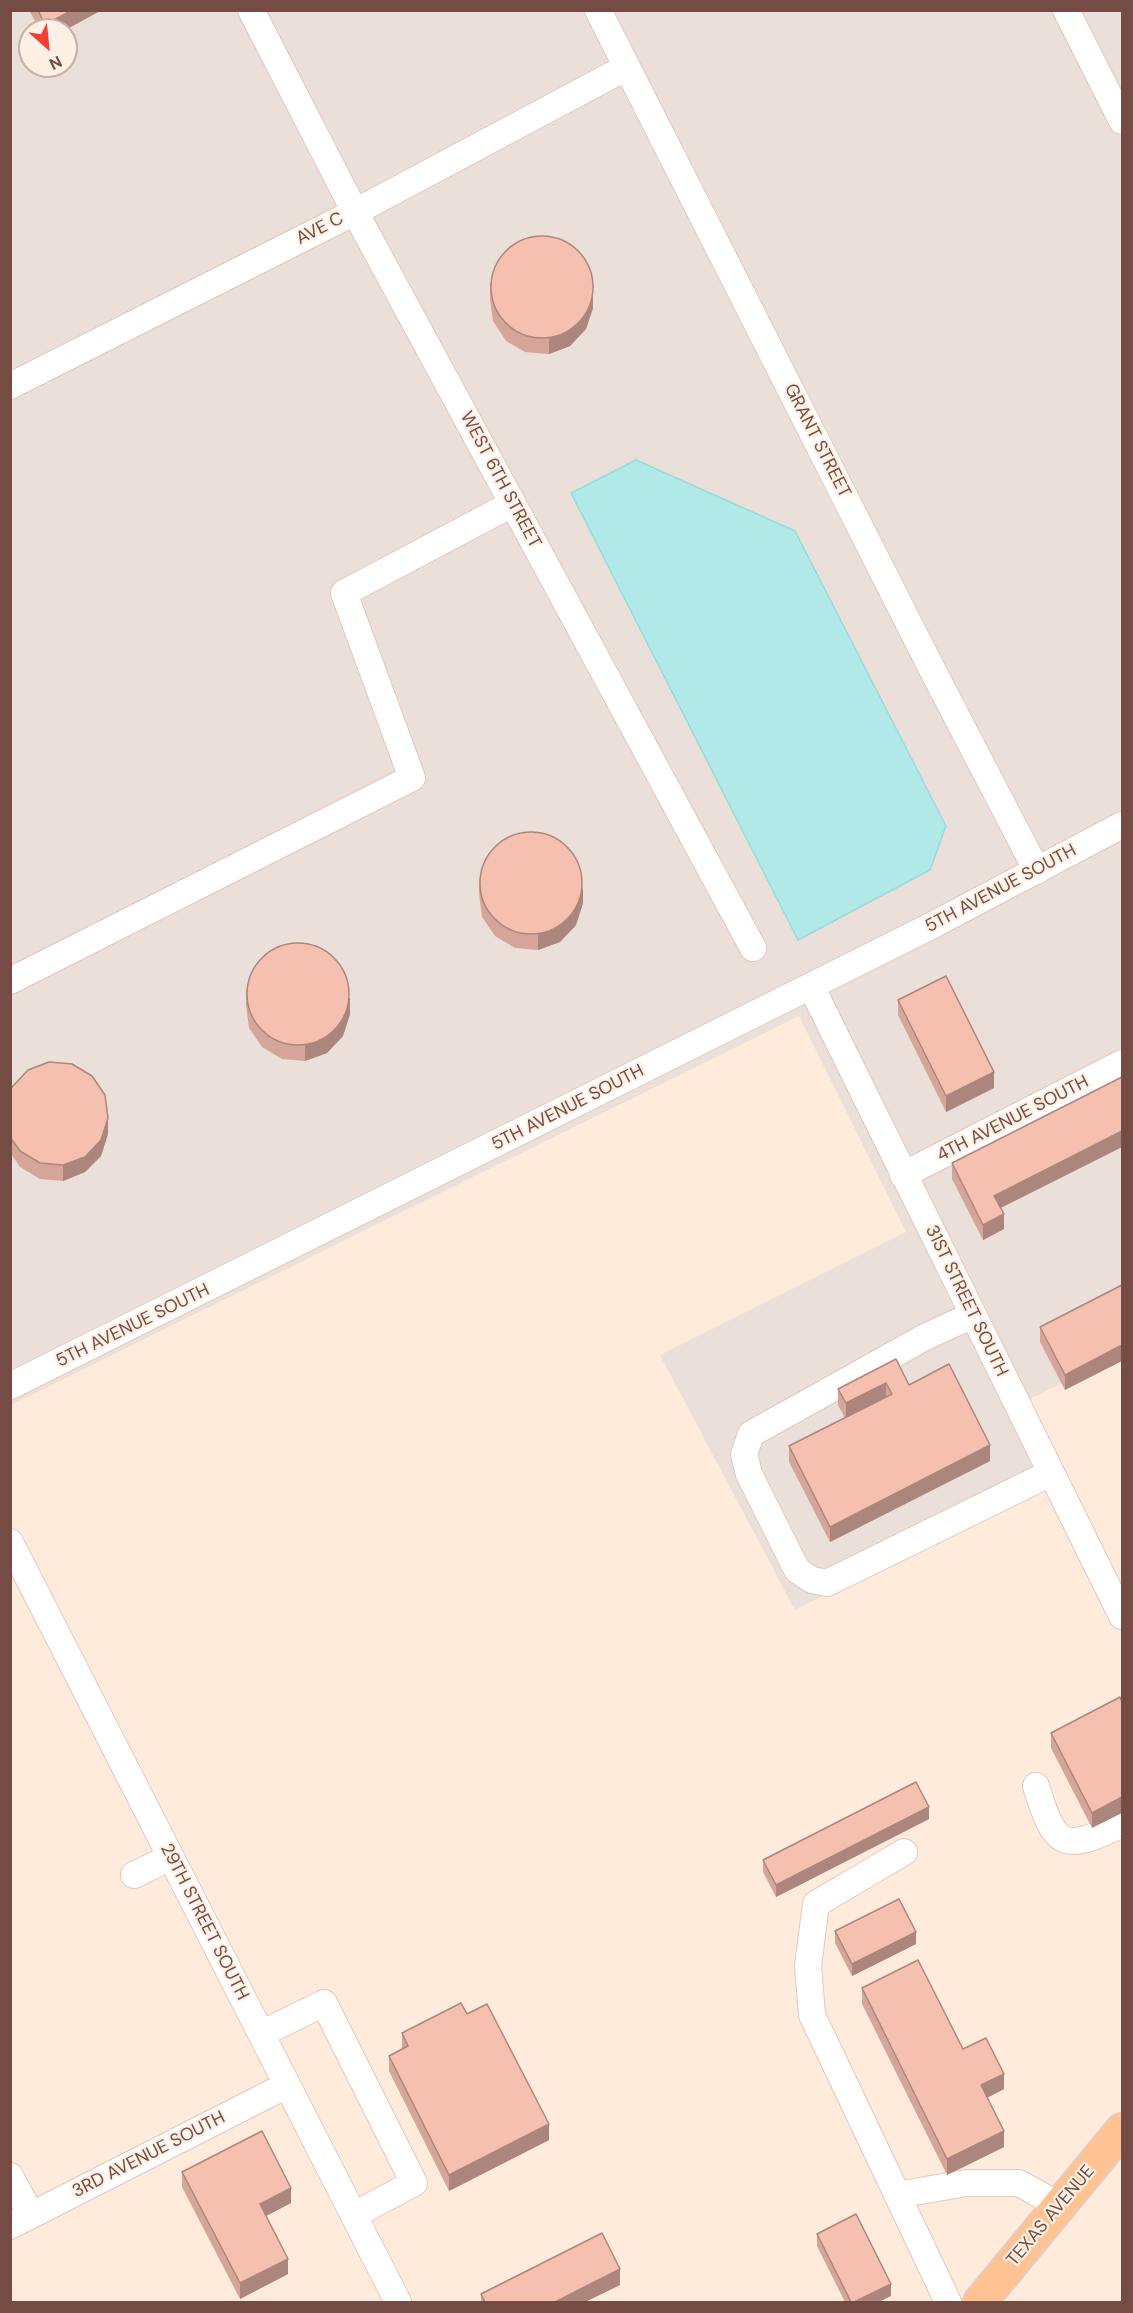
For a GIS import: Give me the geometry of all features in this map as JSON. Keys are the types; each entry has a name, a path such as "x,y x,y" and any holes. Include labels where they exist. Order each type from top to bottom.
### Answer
{"main road":[{"name":"TEXAS AVENUE","path":"980,2302 1122,2130"}],"street":[{"name":"WEST 6TH STREET","path":"250,10 355,212 753,948"},
{"name":"GRANT STREET","path":"598,10 934,673 1037,871"},
{"path":"1066,10 1122,121"},
{"name":"AVE C","path":"10,386 355,212 627,67"},
{"path":"10,981 412,778 344,593 513,504"},
{"name":"5TH AVENUE SOUTH","path":"10,1386 811,986 1122,825"},
{"name":"31ST STREET SOUTH","path":"811,986 1122,1616"},
{"name":"4TH AVENUE SOUTH","path":"903,1174 1122,1063"},
{"path":"973,1316 925,1337 750,1434 744,1454 754,1485 797,1570 812,1580 827,1583 1052,1473"},
{"name":"29TH STREET SOUTH","path":"10,1542 398,2302"},
{"path":"1036,1786 1047,1823 1062,1839 1075,1843 1098,1836 1122,1824"},
{"path":"904,1852 816,1904 808,1966 812,2015 948,2302"},
{"path":"134,1875 171,1857"},
{"path":"261,2034 324,2003 414,2184 354,2215"},
{"name":"3RD AVENUE SOUTH","path":"21,2220 287,2085"},
{"path":"10,2176 21,2220"},
{"path":"897,2195 966,2183 1019,2183 1059,2206"}],"shaded area":[{"path":"11,11 1122,11 1122,1353 1028,1400 1067,1476 795,1610 660,1355 906,1232 799,1016 11,1405"}],"water":[{"path":"636,460 795,531 946,826 930,870 798,940 571,493"}],"building":[{"path":"38,10 72,10 58,18 42,18"},
{"path":"542,236 562,240 578,251 589,267 593,287 589,307 578,323 562,334 542,338 522,334 506,323 495,307 491,287 495,267 506,251 522,240"},
{"path":"531,832 551,836 567,847 578,863 582,883 578,903 567,919 551,930 531,934 511,930 495,919 484,903 480,883 484,863 495,847 511,836"},
{"path":"298,943 318,947 334,958 345,974 349,994 345,1014 334,1030 318,1041 298,1045 278,1041 262,1030 251,1014 247,994 251,974 262,958 278,947"},
{"path":"946,976 994,1072 946,1096 898,1000"},
{"path":"49,1062 72,1064 92,1076 105,1095 108,1118 101,1140 85,1157 63,1165 40,1163 20,1151 10,1137 10,1090 28,1070"},
{"path":"1122,1077 1122,1131 994,1196 1004,1214 983,1225 952,1163"},
{"path":"1122,1285 1122,1345 1065,1375 1040,1327"},
{"path":"896,1359 909,1385 949,1364 990,1445 830,1527 789,1446 892,1394 886,1383 846,1403 838,1389"},
{"path":"1120,1697 1122,1702 1122,1797 1092,1813 1051,1733"},
{"path":"916,1782 929,1807 776,1885 763,1860"},
{"path":"899,1899 916,1932 852,1964 835,1931"},
{"path":"918,1960 963,2049 986,2038 1004,2074 981,2085 1004,2131 947,2159 862,1988"},
{"path":"461,2003 467,2014 487,2004 549,2124 449,2175 389,2056 408,2046 402,2033"},
{"path":"262,2131 291,2188 260,2204 288,2259 240,2283 182,2172"},
{"path":"856,2214 891,2284 851,2302 817,2234"},
{"path":"602,2233 620,2269 555,2302 485,2302 481,2294"}]}
